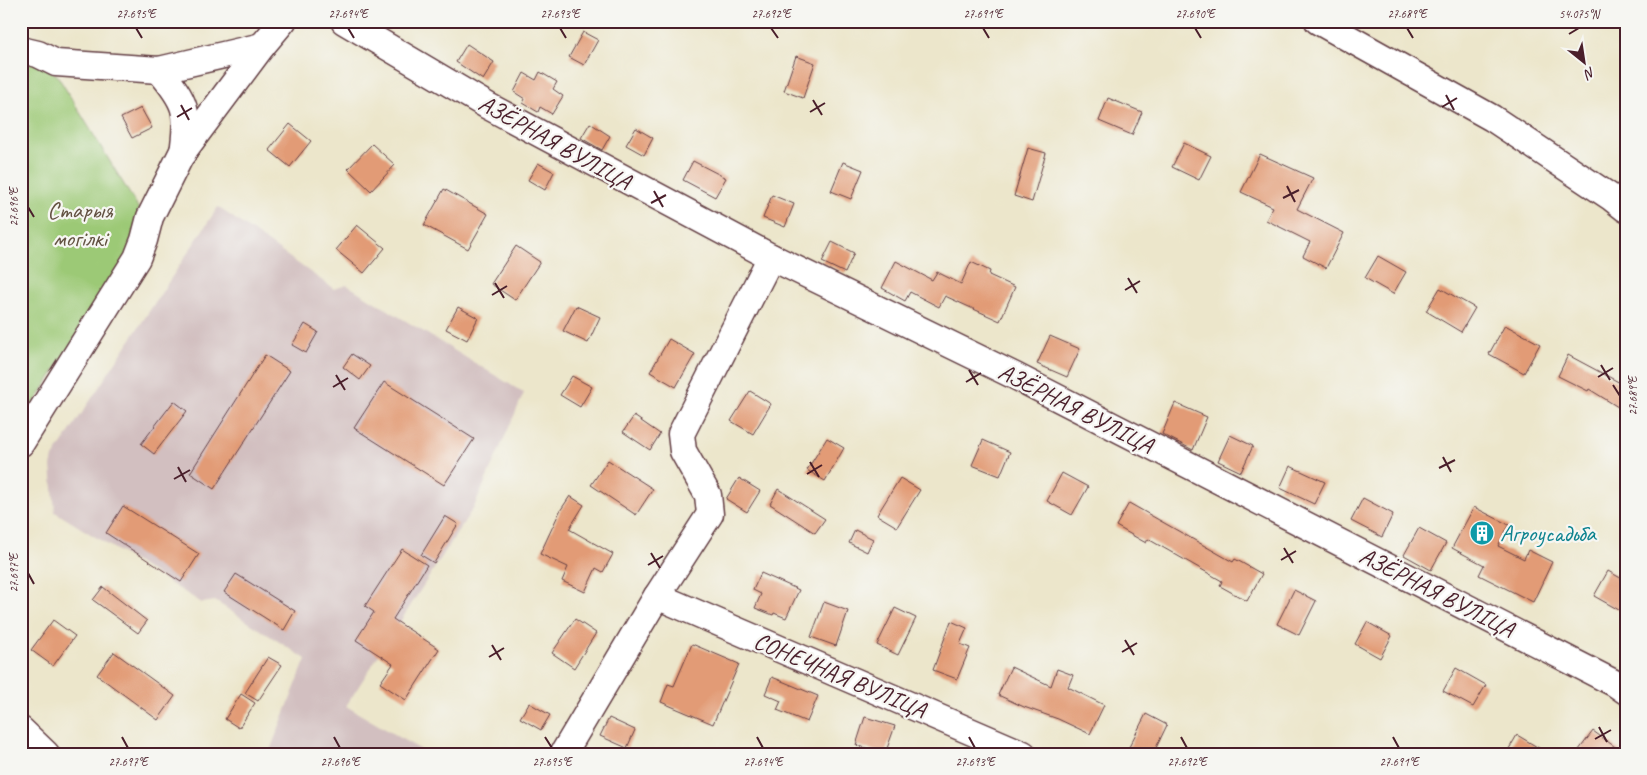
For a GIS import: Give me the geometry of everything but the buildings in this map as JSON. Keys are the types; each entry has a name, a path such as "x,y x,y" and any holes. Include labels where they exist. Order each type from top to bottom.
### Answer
{"street":[{"path":"21,443 137,258 150,217 182,153 283,21"},
{"name":"АЗЁРНАЯ ВУЛІЦА","path":"344,21 496,111 771,257 1015,376 1616,684 1626,691"},
{"path":"1318,21 1492,118 1626,209"},
{"path":"21,50 38,54 56,63 159,70 262,46"},
{"path":"159,70 175,89 184,105 187,123 182,153"},
{"path":"563,754 657,596 710,514 708,495 683,451 682,434 771,257"},
{"name":"СОНЕЧНАЯ ВУЛІЦА","path":"657,596 1023,754"},
{"path":"21,730 46,754"}],"shaded area":[{"path":"218,207 334,289 347,285 524,393 475,505 346,706 428,754 269,753 306,659 215,601 202,603 55,512 51,466 53,457"}],"green space":[{"name":"Старыя могілкі","path":"21,54 57,75 139,209 138,240 21,424"}],"place":[{"name":"Агроусадьба","path":"1482,533"}]}
